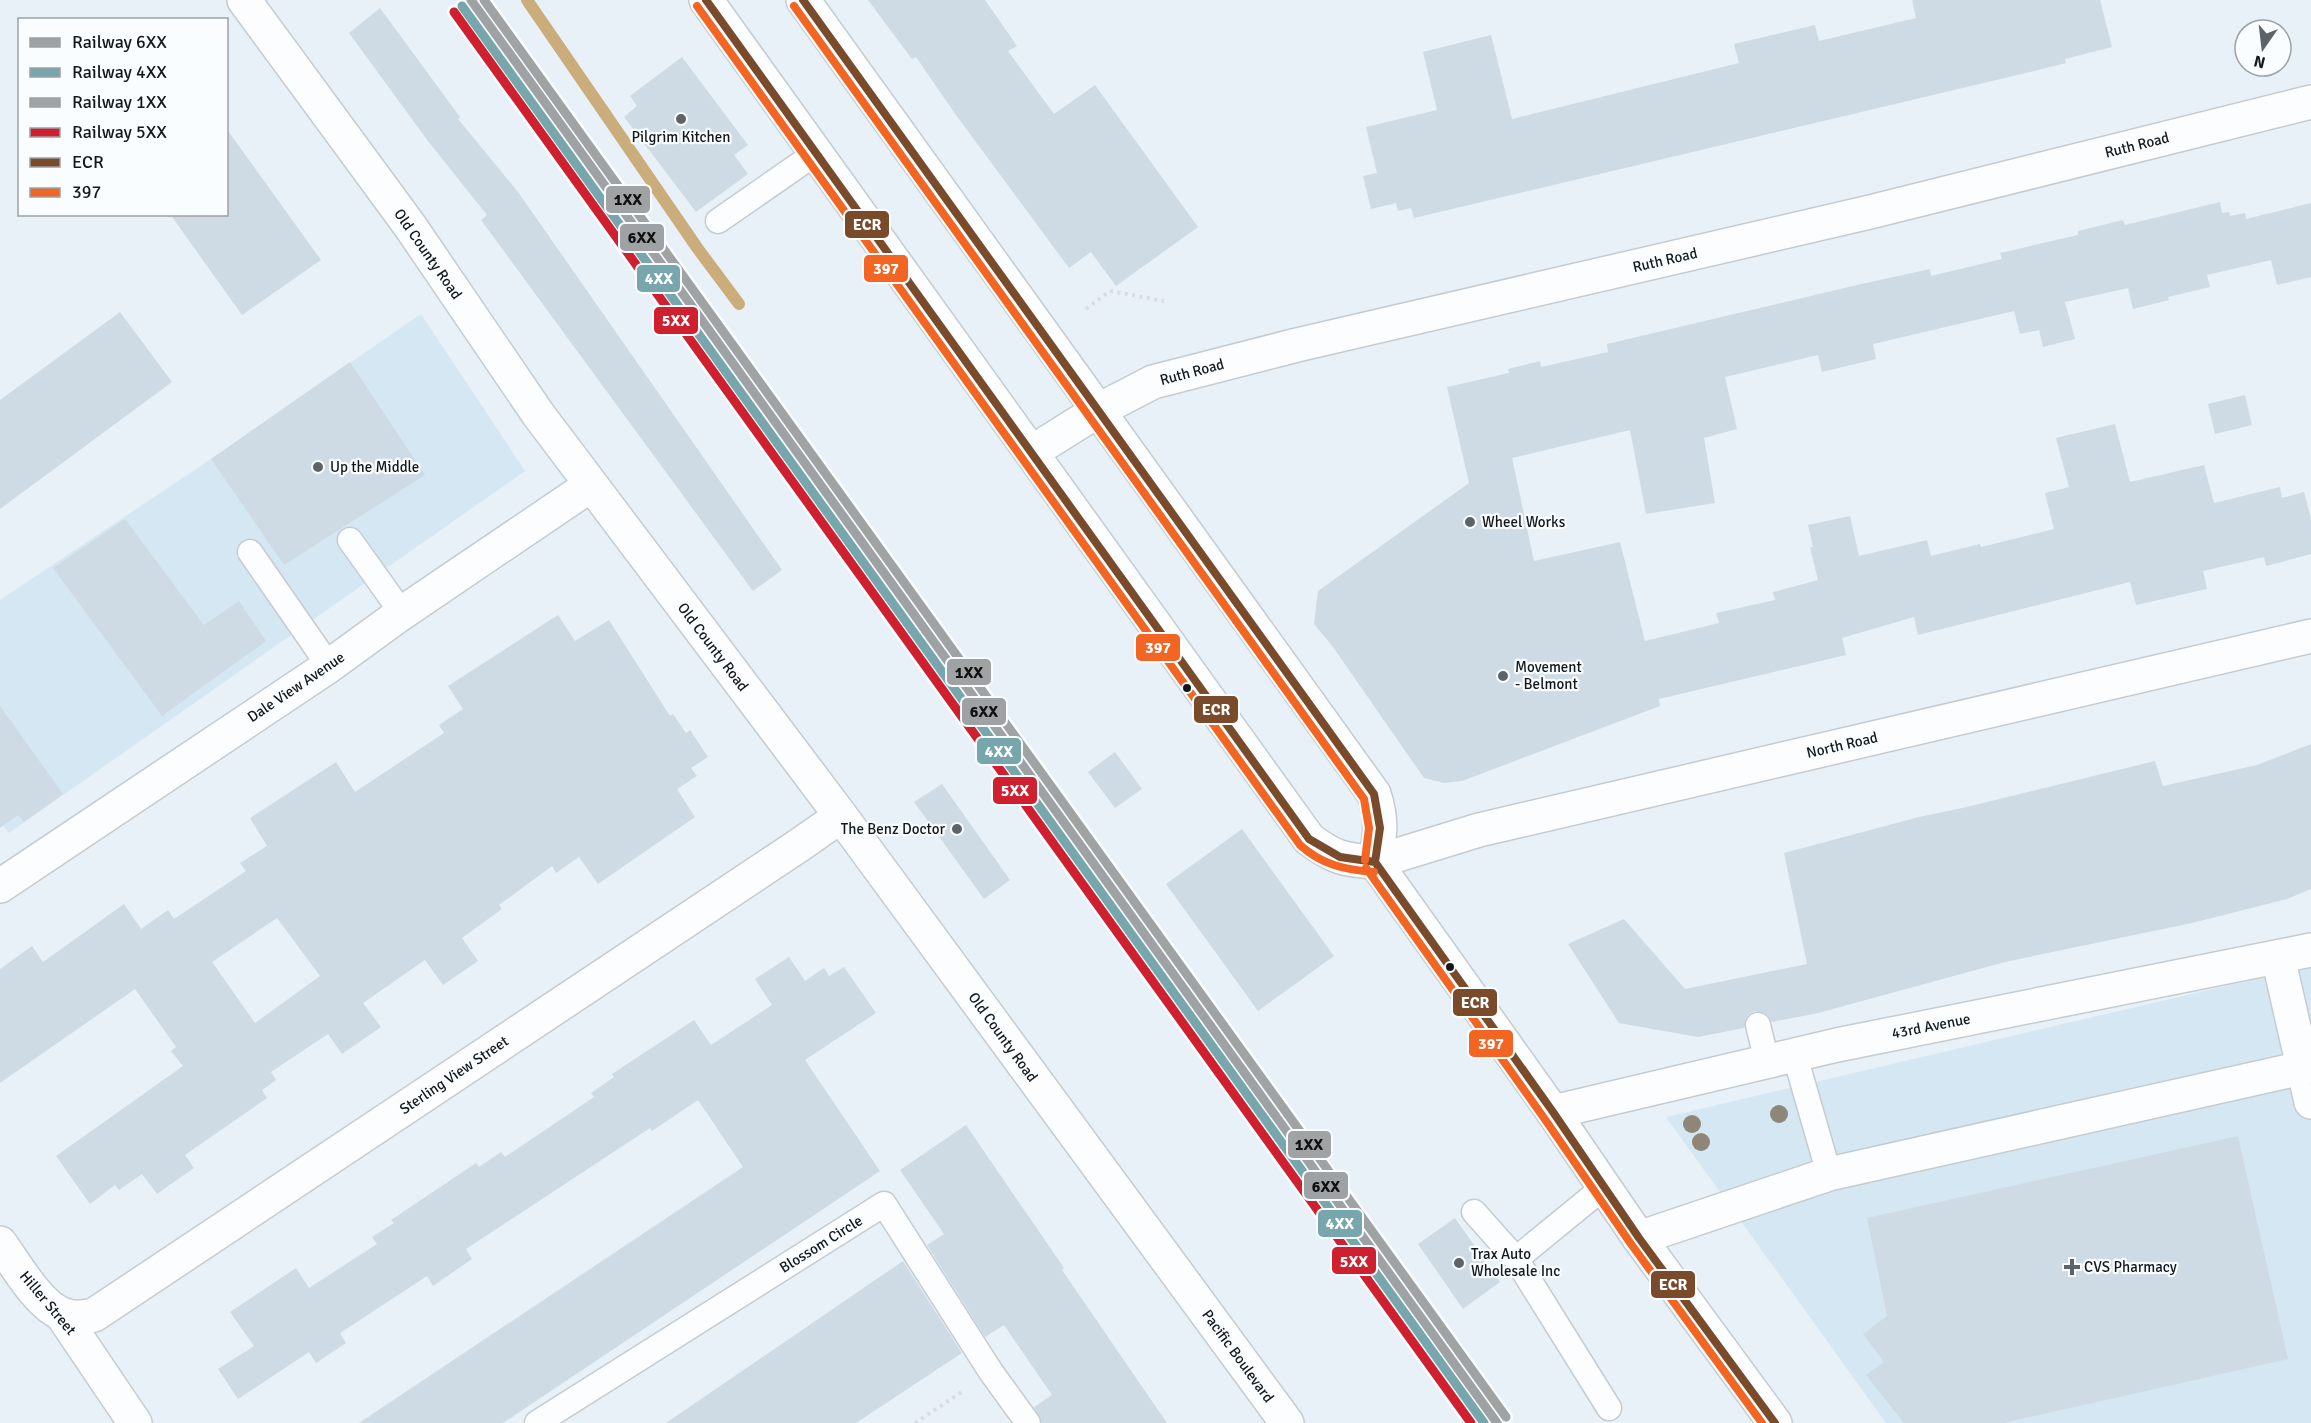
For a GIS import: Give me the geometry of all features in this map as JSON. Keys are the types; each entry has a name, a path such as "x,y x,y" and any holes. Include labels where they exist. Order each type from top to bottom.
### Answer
{"street":[{"name":"Old County Road","path":"244,0 410,226 538,414 841,816 1189,1290"},
{"path":"706,0 1309,839 1329,854 1351,861 1375,862"},
{"path":"803,0 1374,794 1381,815 1375,862 1553,1112 1639,1238 1774,1423"},
{"name":"Ruth Road","path":"1032,452 1099,410 1153,382 1239,359 1870,212 2311,102"},
{"name":"Dale View Avenue","path":"0,886 329,666 402,613 591,485"},
{"name":"North Road","path":"1375,862 1479,830 2311,636"},
{"name":"Sterling View Street","path":"62,1315 78,1318 94,1315 841,816"},
{"name":"43rd Avenue","path":"1553,1112 1781,1059 2311,950"},
{"path":"2278,957 2307,1066 2311,1102"},
{"path":"1639,1238 1829,1174 2307,1066"},
{"name":"Hiller Street","path":"0,1243 38,1294 62,1315 135,1423"},
{"name":"Pacific Boulevard","path":"1189,1290 1287,1423"}],"lane":[{"path":"718,221 816,153"},
{"path":"350,540 402,613"},
{"path":"250,552 329,666"},
{"path":"1758,1025 1781,1059 1829,1174"},
{"path":"1516,1259 1604,1187"},
{"name":"Blossom Circle","path":"537,1423 884,1204 991,1372 1028,1423"},
{"path":"1474,1212 1516,1259 1610,1408"}],"path":[{"path":"1086,309 1110,291 1164,301"},
{"path":"915,1423 991,1372"}],"shaded area":[{"path":"421,314 525,471 9,833 0,820 0,600 211,459"},
{"path":"2311,966 2311,1423 1886,1423 1666,1117"}],"building":[{"path":"868,0 985,0 1017,46 1008,51 1054,114 1095,85 1198,227 1116,286 1091,252 1069,268 916,57 912,59"},
{"path":"1912,0 2100,0 2112,47 2065,59 2066,63 2030,72 1414,218 1411,208 1398,211 1396,203 1371,209 1363,176 1377,173 1366,127 1437,110 1423,52 1491,35 1512,119 1739,63 1734,44 1815,25 1819,41 1916,18"},
{"path":"380,8 460,117 458,119 518,192 782,570 753,591 481,220 487,215 428,141 349,33"},
{"path":"682,57 748,145 734,155 748,174 696,212 624,117 637,106 630,96"},
{"path":"228,131 321,260 242,315 171,216 228,216"},
{"path":"2220,202 2222,213 2229,212 2230,216 2245,213 2246,219 2311,203 2311,277 2277,285 2271,260 2207,275 2210,287 2168,297 2169,300 2133,309 2128,288 2065,302 2075,339 2043,347 2039,330 2020,334 2014,311 1873,344 1876,359 1822,372 1818,355 1725,377 1737,429 1704,438 1715,503 1646,514 1630,430 1512,458 1534,561 1620,542 1645,641 1719,623 1716,613 1775,600 1773,592 1818,580 1810,547 1813,547 1808,525 1850,516 1859,556 1927,540 1931,556 1980,544 1981,547 2054,529 2045,493 2069,487 2056,438 2115,424 2130,482 2204,465 2214,503 2280,487 2282,498 2304,492 2311,519 2311,554 2266,566 2264,557 2203,571 2207,589 2136,605 2130,582 1918,635 1914,617 1842,638 1846,655 1659,699 1660,706 1462,781 1444,783 1424,778 1333,647 1314,624 1318,591 1469,483 1447,387 1509,373 1508,369 1540,361 1541,367 1608,352 1607,344 1857,285 1930,269 1931,276 2002,259 2000,253 2078,235 2078,231 2123,220 2125,225"},
{"path":"120,312 172,382 0,509 0,400"},
{"name":"Up the Middle","path":"350,362 425,475 284,565 211,459"},
{"path":"2245,395 2252,425 2215,434 2208,404"},
{"path":"125,519 204,625 239,601 266,641 162,716 53,568"},
{"path":"558,615 575,641 609,620 670,716 673,714 686,733 690,730 708,757 691,768 697,776 677,789 695,817 598,884 579,857 556,873 552,866 499,905 502,909 462,938 478,961 443,985 425,960 363,1003 381,1027 342,1054 328,1034 271,1072 276,1080 262,1090 267,1098 185,1155 194,1168 157,1194 142,1174 119,1190 115,1185 90,1204 56,1156 183,1066 171,1051 176,1047 135,989 0,1083 0,969 32,946 43,962 124,904 141,929 168,910 174,919 246,871 240,863 267,846 250,818 336,762 355,792 444,733 439,725 463,709 448,686","holes":["277,918 320,976 255,1023 212,962"]},
{"path":"0,706 63,794 24,822 18,815 0,828"},
{"path":"2311,744 2311,889 2287,899 2192,923 2005,962 1818,1013 1772,1022 1768,1015 1755,1011 1748,1015 1744,1028 1698,1037 1619,1023 1568,944 1624,919 1685,989 1807,964 1784,853 1919,817 2155,761 2163,786 2257,765"},
{"path":"1115,752 1142,789 1115,808 1088,772"},
{"path":"942,784 1010,880 984,899 914,802"},
{"path":"1242,829 1334,956 1258,1011 1166,884"},
{"path":"789,957 805,981 824,968 829,976 844,967 876,1013 805,1060 880,1171 503,1423 359,1423 743,1167 698,1100 652,1131 650,1128 466,1249 472,1259 433,1286 427,1276 340,1333 346,1343 316,1363 309,1352 238,1399 218,1369 254,1346 230,1312 296,1268 309,1288 377,1244 372,1237 394,1223 391,1220 476,1163 479,1167 501,1152 505,1157 594,1097 591,1093 614,1077 612,1074 694,1020 711,1045 772,1005 755,979"},
{"path":"966,1125 1167,1423 1042,1423 1034,1407 1052,1395 1004,1325 985,1337 927,1245 944,1234 900,1170"},
{"name":"CVS Pharmacy","path":"2238,1136 2288,1359 2003,1423 1904,1423 1866,1375 1884,1362 1863,1334 1887,1316 1867,1218"},
{"name":"Trax Auto Wholesale Inc","path":"1455,1218 1500,1282 1463,1309 1418,1244"},
{"path":"903,1261 962,1353 856,1423 666,1423"}],"waterway":[{"path":"527,0 698,249 739,304"}],"rail line":[{"name":"6XX","path":"471,0 1497,1423"},
{"name":"1XX","path":"484,0 1506,1417"},
{"name":"4XX","path":"462,6 1484,1423"},
{"name":"5XX","path":"454,12 1471,1423"}],"transit line":[{"name":"ECR","path":"706,0 1309,839 1340,857 1375,862"},
{"name":"ECR","path":"803,0 1374,794 1380,828 1375,862"},
{"name":"397","path":"697,6 1300,845 1326,862 1354,870 1374,872"},
{"name":"397","path":"794,6 1364,799 1369,828 1365,860"},
{"name":"ECR","path":"1375,862 1553,1112 1639,1238 1775,1423"},
{"name":"397","path":"1366,868 1631,1244 1762,1423"}],"place":[{"name":"Pilgrim Kitchen","path":"681,119"},
{"name":"Up the Middle","path":"318,467"},
{"name":"Wheel Works","path":"1470,522"},
{"name":"Movement - Belmont","path":"1503,676"},
{"name":"The Benz Doctor","path":"957,829"},
{"name":"Trax Auto Wholesale Inc","path":"1459,1263"},
{"name":"CVS Pharmacy","path":"2072,1267"}]}
